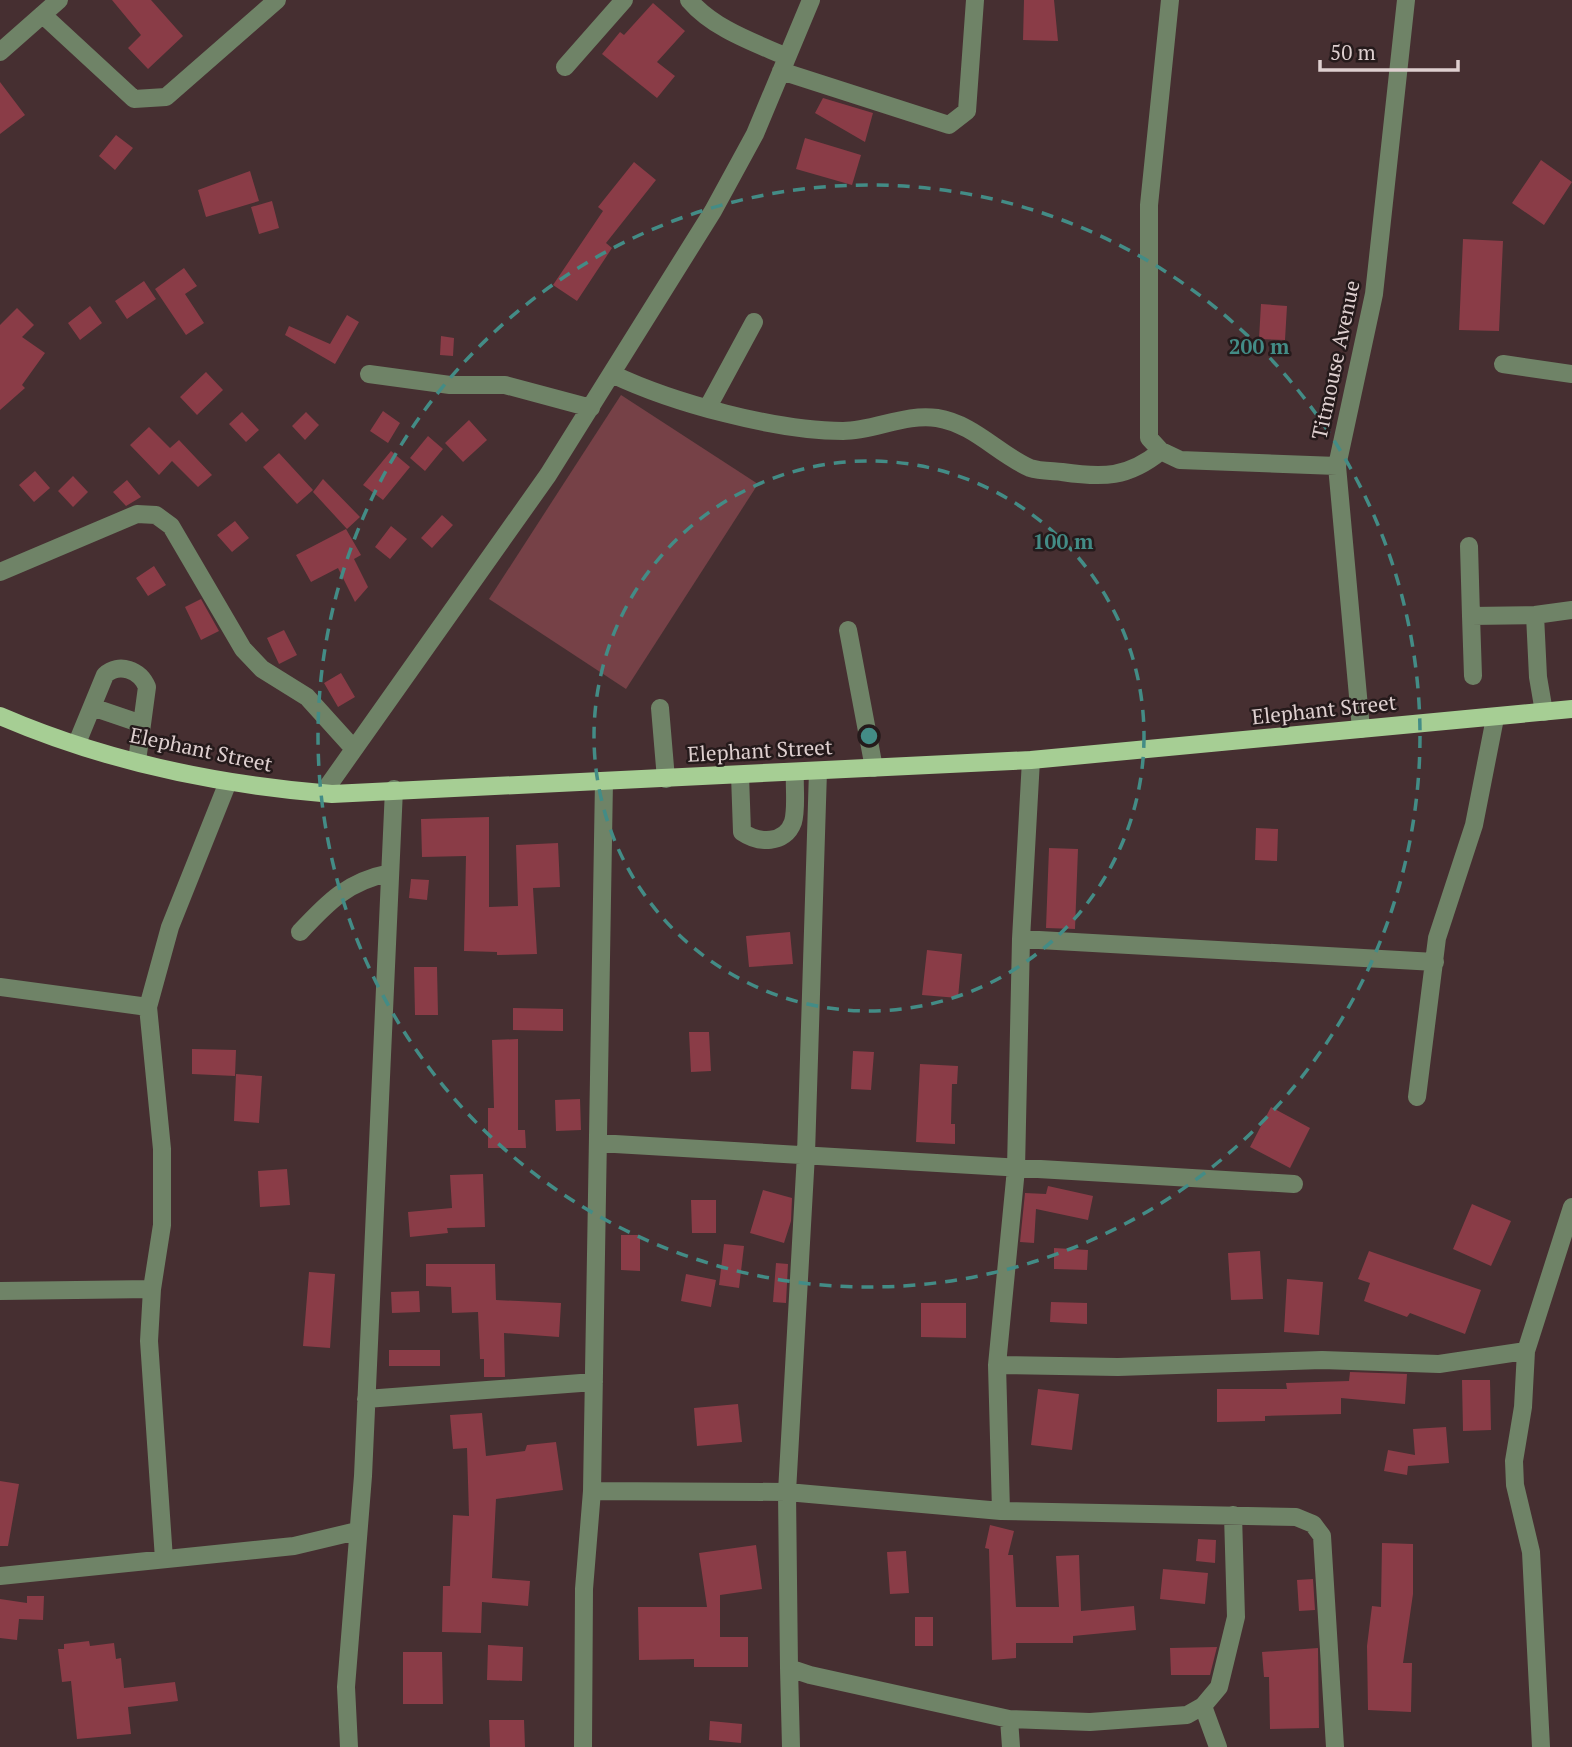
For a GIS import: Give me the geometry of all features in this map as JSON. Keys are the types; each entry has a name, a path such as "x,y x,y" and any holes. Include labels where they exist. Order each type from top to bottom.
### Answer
{"main road":[{"name":"Elephant Street","path":"0,716 136,761 228,782 323,793 1031,760 1572,709"}],"street":[{"path":"0,52 59,0"},
{"path":"43,15 134,99 166,97 277,0"},
{"path":"565,67 624,0"},
{"path":"689,0 698,10 784,64 949,124 967,111 975,0"},
{"path":"323,793 548,475 713,211 755,134 811,0"},
{"path":"1170,0 1149,205 1149,438 1161,451 1180,460 1337,466"},
{"name":"Titmouse Avenue","path":"1361,729 1337,466 1374,294 1406,0"},
{"path":"708,407 754,322"},
{"path":"1503,364 1572,374"},
{"path":"369,374 450,385 505,385 591,408"},
{"path":"612,374 650,392 810,430 847,431 889,422 937,418 981,435 1031,468 1089,476 1124,473 1143,466 1161,451"},
{"path":"0,572 137,514 156,515 171,526 243,649 262,669 307,697 354,749"},
{"path":"1469,546 1473,676"},
{"path":"1471,616 1535,615 1572,610"},
{"path":"1535,615 1538,677 1544,712"},
{"path":"848,630 874,768"},
{"path":"77,743 105,675 111,669 129,670 143,678 147,687 136,761"},
{"path":"92,707 142,724"},
{"path":"660,708 666,779"},
{"path":"1417,1097 1437,938 1474,825 1495,718"},
{"path":"1000,1511 997,1365 1016,1169 1021,939 1031,760"},
{"path":"791,1747 787,1492 806,1154 818,771"},
{"path":"740,775 742,832 752,839 772,841 788,831 793,821 795,773"},
{"path":"583,1747 584,1588 592,1492 604,781"},
{"path":"164,1559 149,1341 152,1289 162,1225 163,1149 148,1007 170,927 228,782"},
{"path":"349,1747 346,1687 366,1399 394,789"},
{"path":"299,932 326,905 352,885 365,878 390,873"},
{"path":"1021,939 1435,962"},
{"path":"0,987 148,1007"},
{"path":"598,1143 1294,1184"},
{"path":"1541,1747 1531,1552 1515,1485 1514,1461 1523,1407 1526,1351 1572,1207"},
{"path":"0,1291 152,1289"},
{"path":"997,1365 1118,1367 1322,1360 1439,1364 1526,1351"},
{"path":"366,1399 594,1382"},
{"path":"592,1492 787,1492 1000,1511 1296,1517 1312,1524 1322,1536 1335,1747"},
{"path":"789,1668 1009,1719 1090,1722 1187,1715 1203,1706 1219,1687 1236,1617 1233,1516"},
{"path":"0,1576 294,1546 357,1531"},
{"path":"1203,1706 1218,1747"},
{"path":"1009,1719 1012,1747"}],"shaded area":[{"path":"621,395 758,484 626,689 489,599"}],"building":[{"path":"112,0 151,0 183,36 148,69 128,48 141,35"},
{"path":"1024,0 1054,0 1058,41 1023,40"},
{"path":"653,3 685,31 657,62 675,76 657,98 602,54 620,32 624,35"},
{"path":"0,82 25,115 0,134"},
{"path":"823,98 873,113 865,142 815,113"},
{"path":"116,135 133,148 115,170 99,156"},
{"path":"805,138 861,155 852,185 796,169"},
{"path":"1541,160 1572,182 1544,225 1512,203"},
{"path":"634,162 656,180 606,243 612,248 577,301 553,285 603,211 598,207"},
{"path":"250,171 259,201 206,217 198,190"},
{"path":"272,201 279,228 259,234 251,207"},
{"path":"1463,239 1503,241 1499,331 1459,330"},
{"path":"184,268 197,286 185,294 204,323 186,335 155,289"},
{"path":"144,281 156,299 127,319 115,301"},
{"path":"1261,304 1287,306 1285,340 1259,339"},
{"path":"90,306 102,323 80,340 68,323"},
{"path":"17,308 34,325 22,337 45,353 22,385 25,388 0,410 0,325"},
{"path":"347,315 359,322 335,364 285,335 289,326 330,344"},
{"path":"441,336 454,338 453,356 440,355"},
{"path":"206,372 223,390 197,415 180,397"},
{"path":"383,411 400,423 388,443 370,431"},
{"path":"242,412 259,430 246,442 229,424"},
{"path":"306,412 319,425 305,440 292,426"},
{"path":"469,420 487,440 463,462 445,443"},
{"path":"149,427 170,448 179,440 212,475 198,487 172,461 159,475 130,445"},
{"path":"428,436 443,449 425,471 410,458"},
{"path":"391,451 410,467 383,500 363,485"},
{"path":"279,453 313,490 297,504 263,467"},
{"path":"35,471 50,488 34,502 19,485"},
{"path":"73,476 88,492 73,507 58,491"},
{"path":"323,479 360,517 347,529 313,492"},
{"path":"127,480 141,497 126,506 113,492"},
{"path":"442,515 453,525 432,548 421,538"},
{"path":"235,521 249,538 232,552 217,535"},
{"path":"391,526 407,539 390,559 375,547"},
{"path":"346,529 361,555 354,559 368,587 355,602 338,568 311,582 296,555"},
{"path":"154,566 166,585 148,596 136,578"},
{"path":"201,599 219,631 201,640 185,607"},
{"path":"284,630 297,655 279,664 267,638"},
{"path":"341,673 355,697 338,707 324,683"},
{"path":"489,817 489,907 518,906 516,845 558,843 560,887 533,888 537,954 497,955 497,952 464,951 466,856 422,857 421,819"},
{"path":"1256,828 1278,829 1277,861 1255,860"},
{"path":"1049,848 1078,849 1075,929 1046,928"},
{"path":"411,879 429,880 427,900 409,898"},
{"path":"790,932 793,964 749,967 746,936"},
{"path":"927,950 962,954 958,998 922,995"},
{"path":"414,967 437,967 438,1015 415,1015"},
{"path":"513,1008 563,1009 563,1031 513,1030"},
{"path":"689,1032 709,1032 711,1071 691,1072"},
{"path":"518,1039 518,1130 525,1130 526,1148 488,1148 488,1108 494,1108 492,1040"},
{"path":"192,1049 236,1050 235,1076 192,1074"},
{"path":"853,1051 874,1052 871,1090 851,1089"},
{"path":"920,1064 958,1066 957,1084 952,1084 951,1124 955,1124 955,1144 916,1142"},
{"path":"236,1074 262,1076 259,1123 234,1121"},
{"path":"580,1099 581,1130 556,1131 555,1100"},
{"path":"1271,1107 1310,1128 1290,1168 1250,1147"},
{"path":"287,1169 290,1205 260,1207 258,1171"},
{"path":"483,1174 485,1227 447,1228 448,1233 410,1237 408,1212 452,1208 450,1175"},
{"path":"1048,1186 1093,1196 1088,1220 1036,1209 1034,1243 1020,1242 1025,1193 1046,1194"},
{"path":"763,1190 792,1198 791,1221 784,1243 750,1233"},
{"path":"691,1200 716,1200 716,1233 692,1233"},
{"path":"1472,1204 1511,1221 1491,1266 1453,1249"},
{"path":"621,1235 640,1235 640,1271 621,1270"},
{"path":"724,1244 744,1246 739,1288 719,1285"},
{"path":"1054,1248 1088,1250 1087,1270 1054,1269"},
{"path":"1260,1251 1263,1299 1231,1300 1228,1253"},
{"path":"1369,1251 1481,1290 1465,1334 1410,1313 1407,1317 1364,1301 1370,1283 1358,1279"},
{"path":"776,1263 788,1264 786,1303 773,1302"},
{"path":"426,1264 495,1264 496,1300 561,1303 559,1337 504,1333 505,1377 484,1377 484,1359 480,1359 478,1312 452,1313 451,1287 426,1286"},
{"path":"309,1272 335,1274 330,1348 303,1346"},
{"path":"686,1274 716,1280 711,1307 681,1301"},
{"path":"1287,1279 1323,1282 1319,1335 1284,1332"},
{"path":"419,1291 420,1312 392,1313 391,1292"},
{"path":"1051,1302 1087,1303 1087,1324 1050,1322"},
{"path":"921,1303 966,1303 966,1338 921,1337"},
{"path":"389,1350 440,1350 440,1366 389,1366"},
{"path":"1350,1372 1407,1374 1405,1404 1341,1398 1341,1414 1265,1416 1265,1421 1217,1422 1217,1389 1287,1389 1286,1383 1349,1381"},
{"path":"1462,1380 1490,1380 1491,1430 1463,1431"},
{"path":"1038,1389 1079,1394 1072,1450 1031,1445"},
{"path":"738,1404 742,1442 697,1446 694,1408"},
{"path":"482,1413 486,1456 525,1451 527,1445 556,1442 563,1490 496,1499 492,1578 530,1581 528,1606 482,1602 481,1633 442,1632 443,1586 450,1586 453,1515 469,1516 467,1448 453,1449 450,1415"},
{"path":"1446,1427 1449,1463 1408,1466 1407,1475 1384,1471 1388,1450 1415,1455 1413,1429"},
{"path":"0,1481 19,1484 8,1546 0,1546"},
{"path":"990,1525 1014,1531 1008,1555 1013,1555 1016,1607 1059,1607 1056,1556 1079,1555 1081,1611 1134,1606 1136,1630 1073,1636 1073,1643 1016,1643 1016,1658 992,1660 989,1549 985,1548"},
{"path":"1198,1539 1216,1540 1215,1563 1196,1561"},
{"path":"1382,1543 1413,1544 1413,1594 1403,1663 1412,1663 1411,1712 1368,1710 1367,1646 1372,1606 1381,1607"},
{"path":"756,1545 762,1589 720,1595 720,1637 748,1637 748,1667 694,1667 694,1659 639,1660 638,1607 707,1607 699,1553"},
{"path":"906,1551 909,1593 890,1594 887,1552"},
{"path":"1163,1569 1208,1573 1205,1604 1160,1599"},
{"path":"1313,1579 1315,1610 1299,1611 1297,1580"},
{"path":"27,1596 44,1596 43,1620 19,1619 17,1640 0,1638 0,1599 27,1603"},
{"path":"915,1617 933,1617 933,1646 915,1646"},
{"path":"89,1641 90,1646 114,1643 116,1659 121,1658 124,1688 175,1682 178,1701 128,1707 131,1734 77,1739 71,1681 62,1682 58,1649 64,1649 64,1644"},
{"path":"488,1645 523,1647 522,1681 487,1680"},
{"path":"1217,1647 1210,1675 1171,1675 1170,1648"},
{"path":"1318,1648 1319,1728 1270,1729 1269,1677 1264,1677 1262,1652"},
{"path":"403,1652 442,1652 443,1704 403,1704"},
{"path":"489,1720 524,1720 525,1747 490,1747"},
{"path":"710,1721 742,1724 741,1743 709,1740"}]}
